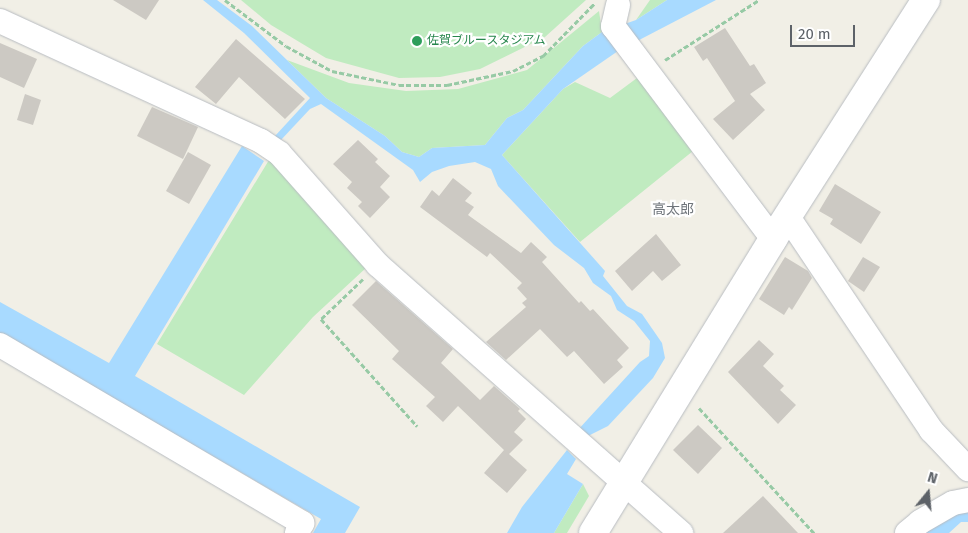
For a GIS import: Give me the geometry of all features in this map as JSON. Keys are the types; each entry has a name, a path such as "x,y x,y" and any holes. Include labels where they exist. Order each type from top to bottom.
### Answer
{"street":[{"path":"593,533 773,239 926,0"},
{"path":"610,10 630,48 773,239"},
{"path":"0,21 260,140 279,153 378,265 681,533"},
{"path":"788,217 931,430 968,469"},
{"path":"0,346 302,523 297,533"},
{"path":"907,533 920,522 953,504 968,500"}],"path":[{"path":"225,0 286,46 332,71 399,84 447,85 513,71 543,56 574,28 610,10"},
{"path":"648,71 759,0"},
{"path":"378,265 321,319 417,426"},
{"path":"681,389 814,533"}],"green space":[{"name":"佐賀ブルースタジアム","path":"241,0 586,0 545,37 480,69 440,77 399,78 326,58 271,25"},
{"path":"650,0 667,0 636,20"},
{"path":"599,11 602,32 583,46 523,110 507,118 485,145 432,148 419,157 402,152 385,136 326,98 287,60 349,83 406,91 458,89 527,70"},
{"path":"637,78 693,151 580,242 502,155 563,89 575,82 610,98"},
{"path":"269,160 367,267 313,317 244,395 157,344"},
{"path":"583,484 589,496 567,533 554,533"}],"water":[{"path":"203,0 217,0 252,26 326,98 385,136 402,152 419,157 432,148 485,145 507,118 523,110 583,46 602,32 636,20 667,0 716,0 618,51 563,89 502,155 605,271 603,276 627,306 642,314 662,343 665,358 653,378 608,426 586,437 577,431 640,362 649,356 650,341 634,321 617,310 611,296 593,283 584,268 554,245 498,186 491,169 475,162 449,166 432,172 420,182 413,170 321,104 310,109 280,141 275,136 310,98 244,33"},
{"path":"242,146 264,161 135,376 360,507 345,533 313,533 321,519 0,333 0,302 109,363"},
{"path":"567,450 576,459 567,474 583,484 554,533 507,533 522,507"},
{"path":"968,504 968,522 961,522 949,533 923,533"}],"building":[{"path":"113,0 159,0 146,20"},
{"path":"725,28 750,66 754,64 766,83 750,94 765,110 733,140 713,119 735,101 707,58 703,61 694,47"},
{"path":"236,39 305,99 285,119 239,77 216,104 195,87"},
{"path":"0,43 37,59 24,88 0,77"},
{"path":"25,94 41,100 33,125 17,120"},
{"path":"152,107 198,127 183,159 137,136"},
{"path":"358,140 378,159 375,162 390,176 380,187 390,197 370,218 358,206 362,202 347,188 352,182 333,164"},
{"path":"188,152 211,165 189,204 166,191"},
{"path":"453,178 472,193 465,201 474,207 468,215 521,253 531,242 547,257 542,262 579,303 581,301 590,311 593,309 629,348 617,360 623,367 604,384 574,351 567,357 540,329 506,360 486,342 526,307 522,303 527,299 517,288 522,283 490,253 487,257 420,207 432,190 439,196"},
{"path":"835,184 881,212 861,244 830,224 833,219 819,211"},
{"path":"656,234 681,265 662,281 653,271 632,291 615,271"},
{"path":"785,257 808,271 812,278 792,310 789,307 784,315 759,299"},
{"path":"863,257 880,267 864,292 848,281"},
{"path":"376,281 453,349 441,363 480,400 494,386 520,409 518,411 526,419 514,432 523,440 509,454 527,470 507,493 484,473 504,450 458,406 443,422 426,406 435,397 392,359 399,351 352,305"},
{"path":"759,340 774,354 763,366 784,386 780,390 796,405 778,424 728,372"},
{"path":"698,425 722,448 698,474 673,450"},
{"path":"763,496 798,533 723,533"}],"place":[{"name":"佐賀ブルースタジアム","path":"417,41"}],"district":[{"name":"高太郎","path":"673,210"}]}
